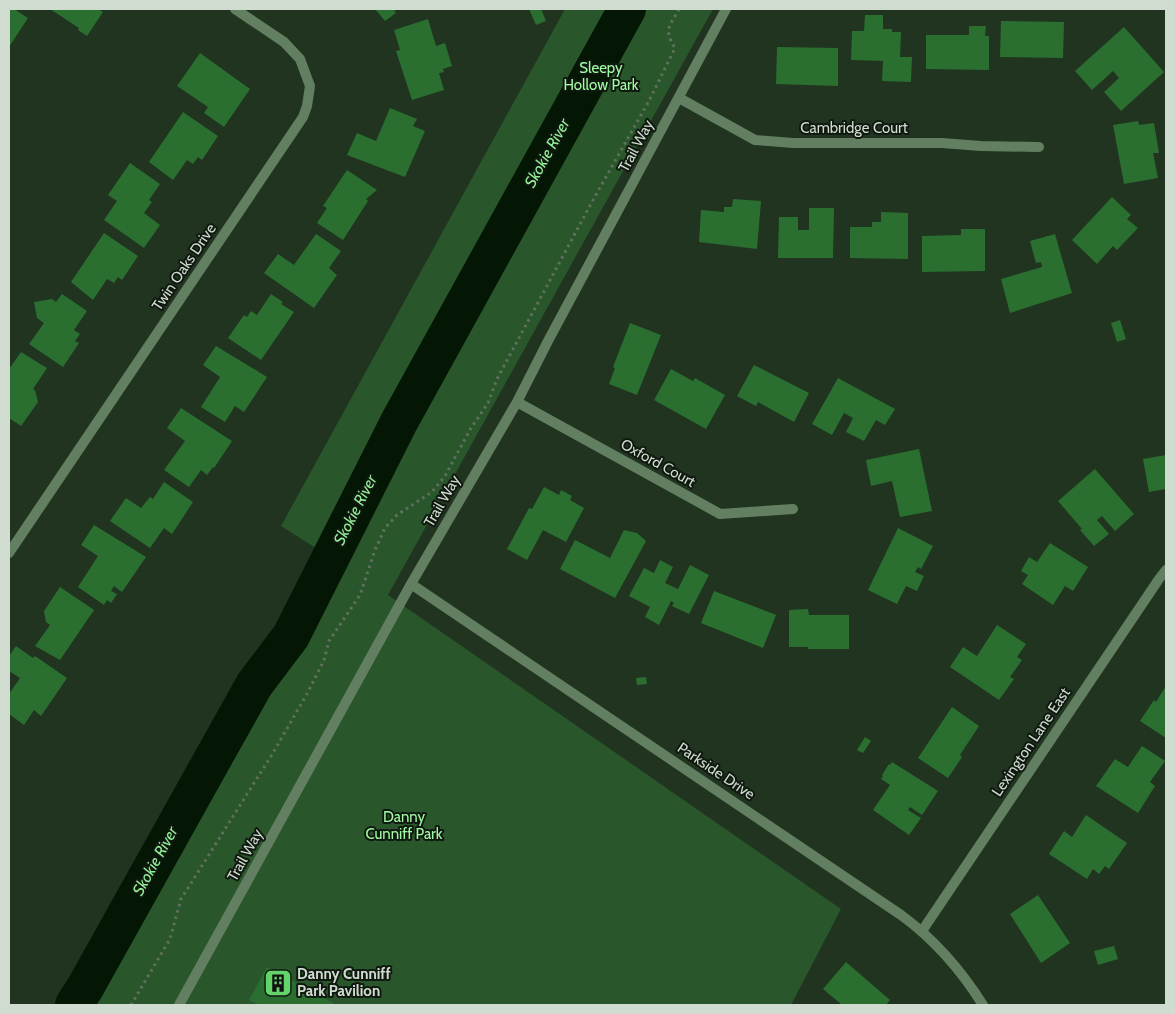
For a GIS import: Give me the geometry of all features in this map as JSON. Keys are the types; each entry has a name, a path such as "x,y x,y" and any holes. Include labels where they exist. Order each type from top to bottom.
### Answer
{"street":[{"name":"Twin Oaks Drive","path":"9,553 303,118 310,86 300,59 284,42 235,9"},
{"name":"Trail Way","path":"179,1005 412,584 518,402 548,342 726,9"},
{"name":"Cambridge Court","path":"679,98 755,140 942,143 1039,147"},
{"name":"Oxford Court","path":"518,402 720,514 793,509"},
{"name":"Lexington Lane East","path":"922,931 1166,570"},
{"name":"Parkside Drive","path":"412,584 901,915 922,931 957,967 983,1005"}],"path":[{"path":"132,1005 170,939 181,899 273,753 324,660 329,640 360,595 385,528 396,514 432,492 445,476 467,435 488,403 497,379 650,101 675,48 668,37 668,30 679,9"}],"green space":[{"name":"Danny Cunniff Park","path":"565,9 713,9 388,595 841,909 791,1005 94,1005 344,566 281,526"}],"building":[{"path":"9,9 14,9 28,18 9,47"},
{"path":"50,9 98,9 103,12 87,36 78,30 79,28"},
{"path":"375,9 398,9 394,11 396,13 385,21"},
{"path":"529,9 541,9 546,21 536,25"},
{"path":"865,15 883,15 883,29 901,32 900,57 912,57 911,82 882,81 883,61 851,60 852,31 864,31"},
{"path":"428,19 436,46 445,43 452,66 443,69 444,72 439,73 444,90 412,100 396,51 400,50 394,30"},
{"path":"1001,21 1064,22 1063,58 1000,57"},
{"path":"969,26 986,26 985,36 989,36 989,70 926,69 926,35 969,35"},
{"path":"1124,27 1164,72 1121,111 1104,92 1119,78 1113,71 1092,90 1075,71"},
{"path":"777,47 838,48 838,86 776,84"},
{"path":"200,53 250,89 224,127 204,113 208,107 177,86"},
{"path":"390,108 417,119 413,126 425,131 405,177 347,155 357,133 376,141"},
{"path":"183,112 218,136 202,160 198,157 193,164 187,160 173,180 149,162"},
{"path":"1138,121 1139,125 1154,123 1159,153 1153,153 1158,178 1124,184 1113,125"},
{"path":"130,163 160,184 149,200 152,202 144,213 160,225 144,248 104,220 117,201 108,195"},
{"path":"347,170 377,190 366,199 368,201 343,240 317,223 327,208 323,206"},
{"path":"1112,197 1131,215 1127,219 1138,228 1117,250 1113,246 1097,264 1072,240"},
{"path":"733,199 761,201 757,249 699,242 701,210 724,212 724,207 732,207"},
{"path":"809,208 834,208 833,258 778,258 779,217 798,217 798,230 809,230"},
{"path":"881,212 908,213 908,259 850,258 850,227 872,227 872,222 881,222"},
{"path":"961,229 985,229 985,271 922,272 922,236 961,235"},
{"path":"104,233 138,256 122,280 118,277 114,283 107,279 93,300 71,282"},
{"path":"316,234 341,251 329,268 337,275 314,308 264,273 278,254 294,265"},
{"path":"1055,234 1072,293 1010,313 1001,279 1042,267 1041,262 1036,263 1030,241"},
{"path":"62,294 87,311 74,330 80,334 75,341 79,343 63,367 29,344 44,323 37,318 34,302 52,299 56,302"},
{"path":"271,294 283,302 281,304 294,312 261,360 228,338 244,315 247,317 251,311 257,315"},
{"path":"1120,320 1126,339 1117,342 1111,323"},
{"path":"630,323 661,335 637,395 609,384 615,368 613,367"},
{"path":"216,346 267,377 244,412 235,406 225,422 201,407 220,377 203,365"},
{"path":"21,352 47,368 33,389 35,390 38,402 21,426 9,418 9,369"},
{"path":"754,365 809,393 794,422 758,402 756,406 737,396"},
{"path":"671,369 693,381 695,378 725,395 706,429 654,400"},
{"path":"838,378 895,409 885,425 876,420 864,441 846,432 853,418 844,413 832,435 812,424"},
{"path":"181,408 232,441 214,468 207,475 201,470 189,487 164,470 185,441 167,428"},
{"path":"919,449 932,511 900,517 892,481 871,486 866,460"},
{"path":"1166,455 1166,489 1149,492 1143,459"},
{"path":"1095,469 1134,514 1115,531 1102,516 1097,520 1109,534 1094,546 1058,501"},
{"path":"164,482 193,502 172,534 164,528 150,548 110,521 126,498 141,508 150,497 153,499"},
{"path":"544,487 559,495 561,490 572,496 570,500 584,508 566,542 543,530 527,560 507,549 529,508 532,509"},
{"path":"94,525 146,557 122,592 114,586 111,591 117,594 111,603 107,600 104,605 78,587 98,556 81,545"},
{"path":"898,528 933,546 921,569 918,567 915,572 924,576 917,591 906,586 897,604 868,590"},
{"path":"624,530 637,533 646,541 615,598 560,569 575,540 610,558"},
{"path":"1050,543 1088,567 1073,591 1065,586 1053,605 1022,584 1028,575 1021,571 1029,557 1037,562"},
{"path":"660,560 673,567 665,583 678,589 690,565 709,575 689,614 672,606 674,603 671,601 659,625 645,617 650,607 629,596 644,568 654,573"},
{"path":"60,587 94,610 60,660 35,646 50,625 46,622 44,611"},
{"path":"714,591 776,615 763,648 701,623"},
{"path":"808,609 809,615 849,615 849,649 789,647 789,610"},
{"path":"997,625 1026,644 1017,657 1022,660 1010,677 1014,679 999,700 950,667 963,647 977,656"},
{"path":"16,646 33,658 35,656 67,678 41,716 34,710 24,725 9,714 9,694 20,678 9,671 9,656"},
{"path":"646,677 647,684 637,685 636,678"},
{"path":"1166,686 1166,738 1140,721 1154,700 1156,702"},
{"path":"952,707 979,726 948,778 918,758"},
{"path":"865,737 871,741 863,753 857,750"},
{"path":"1142,746 1165,761 1150,782 1155,786 1138,813 1096,786 1115,759 1128,767"},
{"path":"892,762 938,791 922,815 910,807 908,810 921,818 909,835 873,810 890,785 881,779"},
{"path":"1086,815 1127,843 1109,869 1105,866 1099,874 1093,869 1087,879 1049,854 1064,831 1072,837"},
{"path":"1038,895 1070,943 1041,963 1010,914"},
{"path":"1114,946 1118,959 1098,965 1094,951"},
{"path":"846,962 890,1000 886,1005 842,1005 823,989"},
{"name":"Danny Cunniff Park Pavilion","path":"267,967 337,1005 259,1005 249,1000"}],"waterway":[{"name":"Skokie River","path":"74,1005 254,685 291,636 399,422 627,9"}],"place":[{"name":"Danny Cunniff Park Pavilion","path":"278,983"}],"park label":[{"name":"Sleepy Hollow Park","path":"601,76"}]}
